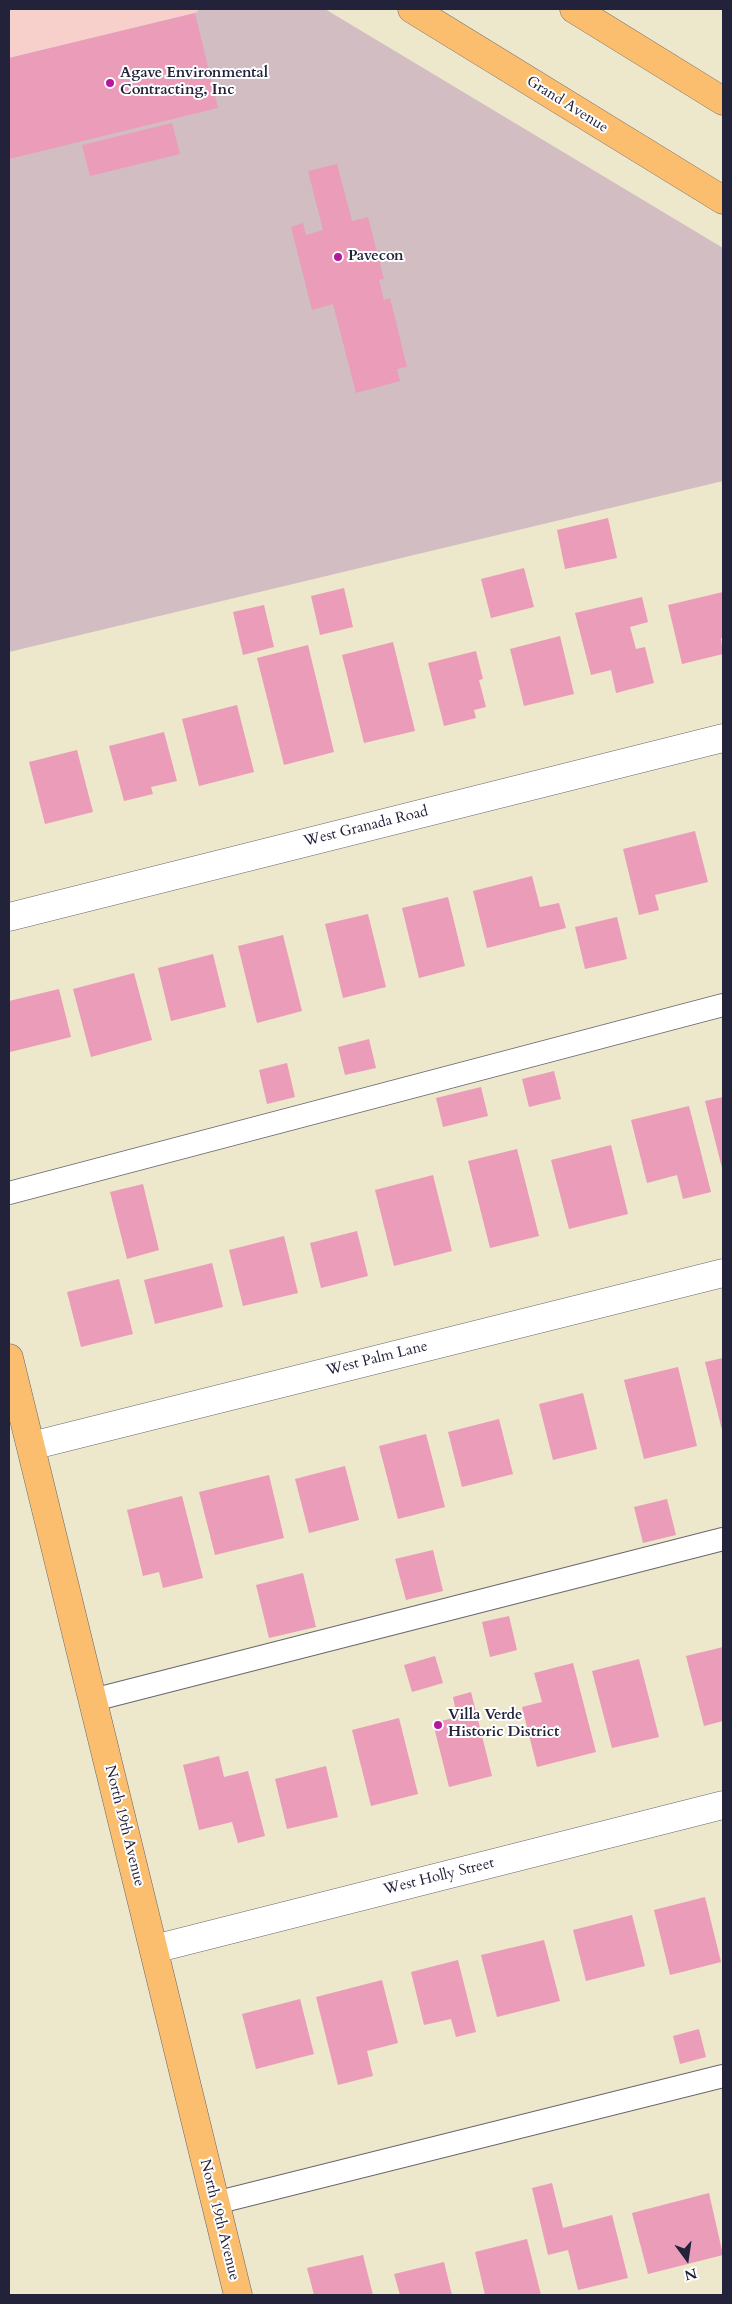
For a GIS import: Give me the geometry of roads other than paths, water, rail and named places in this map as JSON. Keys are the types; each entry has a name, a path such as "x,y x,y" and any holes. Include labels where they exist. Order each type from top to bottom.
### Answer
{"main road":[{"name":"Grand Avenue","path":"412,9 723,200"},
{"path":"574,9 723,101"},
{"name":"North 19th Avenue","path":"9,1358 238,2295"}],"street":[{"name":"West Granada Road","path":"9,917 723,738"},
{"name":"West Palm Lane","path":"31,1446 723,1273"},
{"name":"West Holly Street","path":"154,1950 723,1804"}],"lane":[{"path":"9,1193 723,1005"},
{"path":"93,1700 723,1539"},
{"path":"215,2203 723,2076"}],"place":[{"name":"Agave Environmental Contracting, Inc","path":"110,83"},
{"name":"Pavecon","path":"338,257"},
{"name":"Villa Verde Historic District","path":"438,1725"}]}
